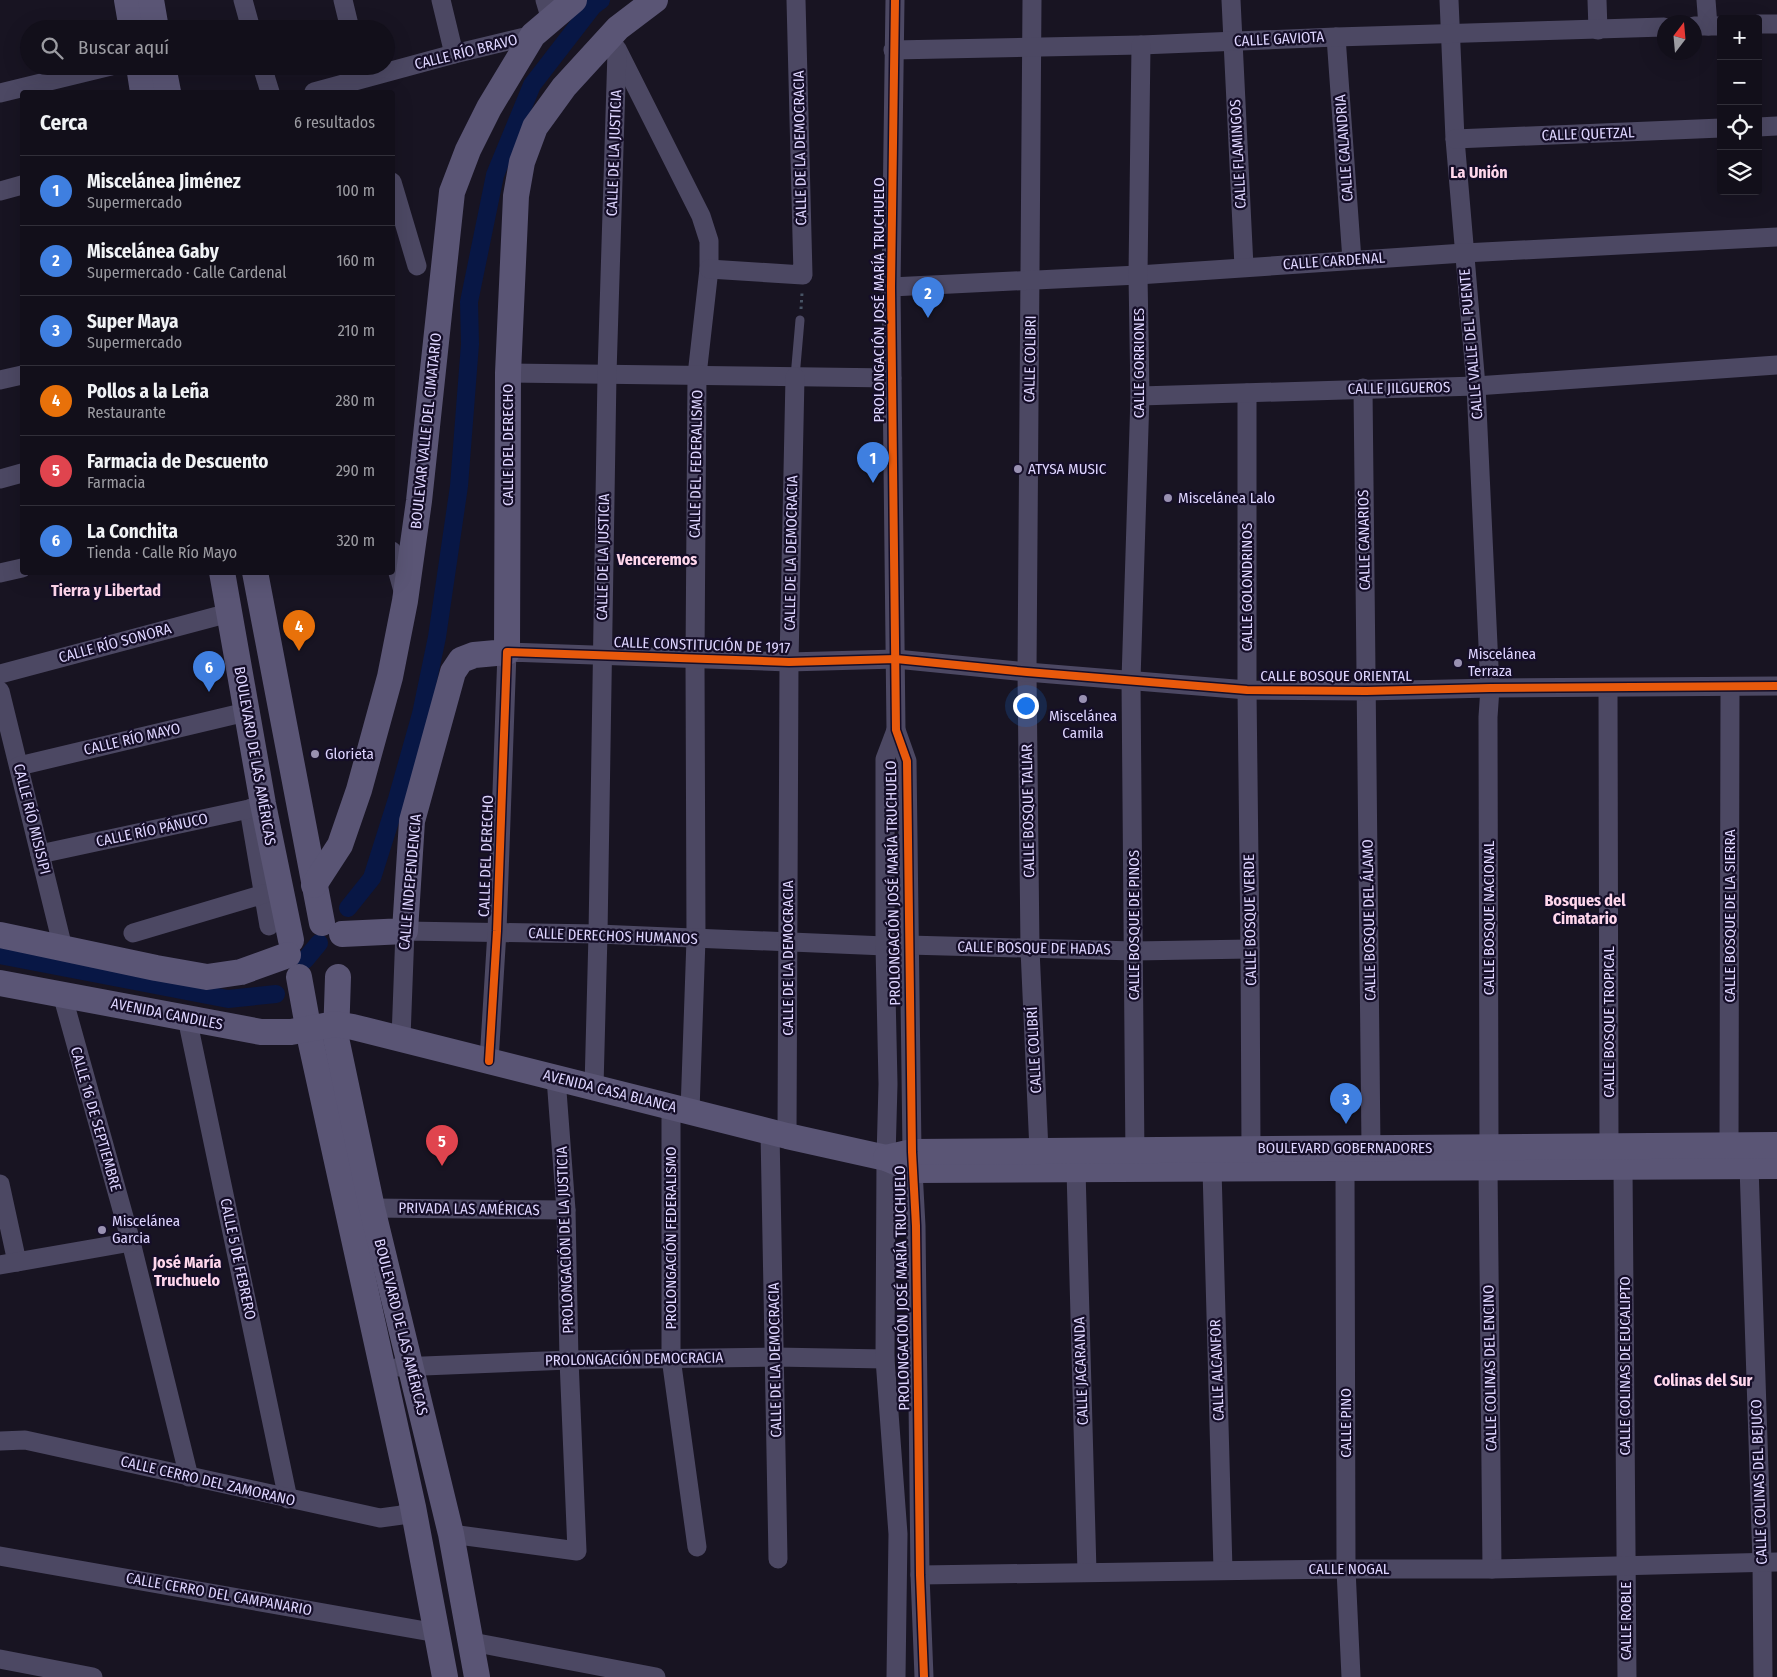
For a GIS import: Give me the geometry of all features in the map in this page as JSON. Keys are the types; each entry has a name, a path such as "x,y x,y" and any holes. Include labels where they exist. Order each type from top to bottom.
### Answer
{"main road":[{"path":"127,0 130,20"},
{"path":"151,0 154,20"},
{"name":"BOULEVAR VALLE DEL CIMATARIO","path":"314,885 340,845 359,790 390,678 405,600 419,501 452,192 468,150 490,108 543,18 574,0"},
{"name":"CALLE DEL DERECHO","path":"508,652 508,373 516,196 522,162 535,127 558,95 655,0"},
{"path":"140,75 143,90"},
{"path":"165,75 168,90"},
{"name":"BOULEVARD DE LAS AMÉRICAS","path":"223,575 246,712 256,806 287,949 309,1030 414,1508 445,1677"},
{"path":"256,575 314,885 332,928 348,949 348,958 344,971 338,977 328,983 311,983 287,949"},
{"name":"CALLE INDEPENDENCIA","path":"405,931 412,821 453,672 460,660 474,655 508,652"},
{"path":"0,936 207,977 241,972 287,949 302,926 309,924 332,928"},
{"name":"CALLE DERECHOS HUMANOS","path":"332,928 405,931"},
{"name":"BOULEVARD DE LAS AMÉRICAS","path":"338,977 336,1038 372,1208 451,1534 477,1677"},
{"name":"AVENIDA CANDILES","path":"0,983 261,1032 309,1030 335,1024"},
{"name":"AVENIDA CASA BLANCA","path":"335,1024 401,1038 778,1134 886,1158 913,1161"},
{"name":"BOULEVARD GOBERNADORES","path":"913,1161 1039,1151 1212,1169 1345,1168 1489,1157 1616,1156 1729,1146 1777,1145"},
{"name":"BOULEVARD GOBERNADORES","path":"913,1161 1076,1170 1135,1160 1251,1149 1371,1148 1489,1157"},
{"name":"BOULEVARD GOBERNADORES","path":"1616,1156 1749,1166 1777,1166"}],"street":[{"path":"243,0 249,20"},
{"path":"343,0 348,20"},
{"path":"441,0 454,54"},
{"name":"CALLE DE LA DEMOCRACIA","path":"796,0 803,276"},
{"name":"PROLONGACIÓN JOSÉ MARÍA TRUCHUELO","path":"895,0 891,287 896,730 907,760 908,945 920,1575 924,1677"},
{"name":"CALLE COLIBRI","path":"1027,672 1032,0"},
{"name":"CALLE FLAMINGOS","path":"1231,0 1244,267"},
{"name":"CALLE VALLE DEL PUENTE","path":"1449,0 1452,34 1455,139 1476,386 1490,688"},
{"path":"1597,0 1598,30"},
{"path":"1706,0 1708,26"},
{"name":"CALLE RÍO BRAVO","path":"395,70 454,54 543,18"},
{"path":"1762,24 1777,24"},
{"name":"CALLE GAVIOTA","path":"893,50 1141,45 1336,36 1657,28"},
{"name":"CALLE CALANDRIA","path":"1336,36 1352,260"},
{"name":"CALLE DEL FEDERALISMO","path":"618,38 701,216 709,240 709,269 697,376 696,939 681,1109"},
{"name":"CALLE DE LA JUSTICIA","path":"594,1087 607,374 618,38"},
{"name":"CALLE GORRIONES","path":"1132,680 1140,396 1138,275 1141,45"},
{"path":"0,93 74,75"},
{"path":"265,75 269,90"},
{"name":"CALLE RÍO BRAVO","path":"322,90 378,75"},
{"path":"1762,127 1777,126"},
{"name":"CALLE QUETZAL","path":"1455,139 1717,128"},
{"path":"0,191 20,186"},
{"path":"395,192 417,266"},
{"name":"CALLE CARDENAL","path":"891,287 1138,275 1464,252 1777,237"},
{"path":"709,269 803,276"},
{"name":"CALLE JILGUEROS","path":"1140,396 1476,386 1777,365"},
{"path":"508,373 892,378"},
{"path":"1,378 20,375"},
{"name":"CALLE DE LA DEMOCRACIA","path":"778,1559 775,1357 778,1134 788,942 789,662 795,377"},
{"name":"CALLE CANARIOS","path":"1362,388 1366,691"},
{"name":"CALLE GOLONDRINOS","path":"1247,393 1247,690"},
{"path":"0,479 20,474"},
{"path":"395,562 405,600"},
{"path":"0,573 20,568"},
{"name":"CALLE RÍO SONORA","path":"0,674 229,613"},
{"name":"CALLE CONSTITUCIÓN DE 1917","path":"508,652 789,662 896,659"},
{"name":"CALLE DEL DERECHO","path":"489,1061 498,931 508,652"},
{"name":"CALLE BOSQUE ORIENTAL","path":"896,659 1247,690 1366,691 1777,686"},
{"name":"CALLE BOSQUE TALIAR","path":"1027,672 1030,949"},
{"name":"CALLE BOSQUE DE PINOS","path":"1132,680 1135,1160"},
{"name":"CALLE BOSQUE DE LA SIERRA","path":"1729,1146 1730,687"},
{"name":"CALLE BOSQUE NACIONAL","path":"1489,1157 1488,717 1490,688"},
{"name":"CALLE BOSQUE TROPICAL","path":"1608,688 1616,1156"},
{"name":"CALLE RÍO MISISIPI","path":"0,690 63,948"},
{"name":"CALLE BOSQUE VERDE","path":"1247,690 1251,1149"},
{"name":"CALLE BOSQUE DEL ÁLAMO","path":"1366,691 1371,1148"},
{"name":"CALLE RÍO MAYO","path":"18,766 246,712"},
{"name":"PROLONGACIÓN JOSÉ MARÍA TRUCHUELO","path":"896,730 885,759 885,946 888,1084 885,1359 898,1534 896,1677"},
{"name":"CALLE RÍO PÁNUCO","path":"40,854 256,806"},
{"name":"BOULEVARD DE LAS AMÉRICAS","path":"256,806 264,894 287,949"},
{"path":"133,933 264,894"},
{"name":"CALLE DERECHOS HUMANOS","path":"405,931 598,934 885,946"},
{"name":"CALLE INDEPENDENCIA","path":"401,1038 405,931"},
{"name":"CALLE BOSQUE DE HADAS","path":"908,945 1030,949 1250,950"},
{"name":"CALLE COLIBRÍ","path":"1030,949 1039,1151"},
{"name":"CALLE 16 DE SEPTIEMBRE","path":"62,994 131,1242 189,1477"},
{"name":"CALLE 5 DE FEBRERO","path":"187,1018 288,1499"},
{"name":"PROLONGACIÓN DE LA JUSTICIA","path":"451,1534 577,1551 569,1360 566,1210 556,1078"},
{"name":"PROLONGACIÓN FEDERALISMO","path":"681,1109 671,1358 697,1547"},
{"name":"CALLE COLINAS DE EUCALIPTO","path":"1616,1156 1626,1565"},
{"name":"CALLE COLINAS DEL ENCINO","path":"1489,1157 1492,1569"},
{"name":"CALLE COLINAS DEL BEJUCO","path":"1749,1166 1770,1562 1763,1677"},
{"name":"CALLE PINO","path":"1345,1168 1346,1569 1351,1677"},
{"name":"CALLE ALCANFOR","path":"1212,1169 1223,1570"},
{"name":"CALLE JACARANDA","path":"1076,1170 1087,1572"},
{"path":"0,1184 9,1264 131,1242"},
{"name":"PRIVADA LAS AMÉRICAS","path":"372,1208 566,1210"},
{"name":"PROLONGACIÓN DEMOCRACIA","path":"383,1369 410,1365 569,1360 775,1357 885,1359"},
{"name":"CALLE CERRO DEL ZAMORANO","path":"0,1441 25,1440 380,1518 402,1515 414,1508"},
{"name":"CALLE CERRO DEL CAMPANARIO","path":"0,1556 437,1633"},
{"name":"CALLE NOGAL","path":"920,1575 1223,1570 1492,1569 1770,1562"},
{"name":"CALLE ROBLE","path":"1626,1565 1627,1677"},
{"path":"472,1642 656,1677"},
{"path":"0,1660 93,1677"}],"lane":[{"name":"CALLE DE LA DEMOCRACIA","path":"795,377 800,320"}],"path":[{"path":"800,320 803,276"}],"waterway":[{"path":"348,908 372,878 421,714 437,637 459,486 470,344 469,302 495,175 532,85 593,6 601,0"},
{"path":"305,960 319,943"},
{"path":"0,955 228,999 276,994"}],"cycle path":[{"path":"895,0 891,287 896,730 907,761 912,1152 916,1226 920,1575 924,1677"},
{"path":"489,1061 497,931 507,652 789,662 896,659 1247,690 1366,691 1777,686"}],"place":[{"name":"Miscelánea Gaby","path":"928,318"},
{"name":"ATYSA MUSIC","path":"1018,469"},
{"name":"Miscelánea Jiménez","path":"873,483"},
{"name":"Miscelánea Lalo","path":"1168,498"},
{"name":"Pollos a la Leña","path":"299,651"},
{"name":"Miscelánea Terraza","path":"1458,663"},
{"name":"La Conchita","path":"209,692"},
{"name":"Miscelánea Camila","path":"1083,699"},
{"name":"Glorieta","path":"315,754"},
{"name":"Super Maya","path":"1346,1124"},
{"name":"Farmacia de Descuento","path":"442,1166"},
{"name":"Miscelánea Garcia","path":"102,1230"}],"district":[{"name":"La Unión","path":"1479,172"},
{"name":"Venceremos","path":"657,559"},
{"name":"Tierra y Libertad","path":"106,590"},
{"name":"Bosques del Cimatario","path":"1585,909"},
{"name":"José María Truchuelo","path":"187,1271"},
{"name":"Colinas del Sur","path":"1703,1380"}]}
